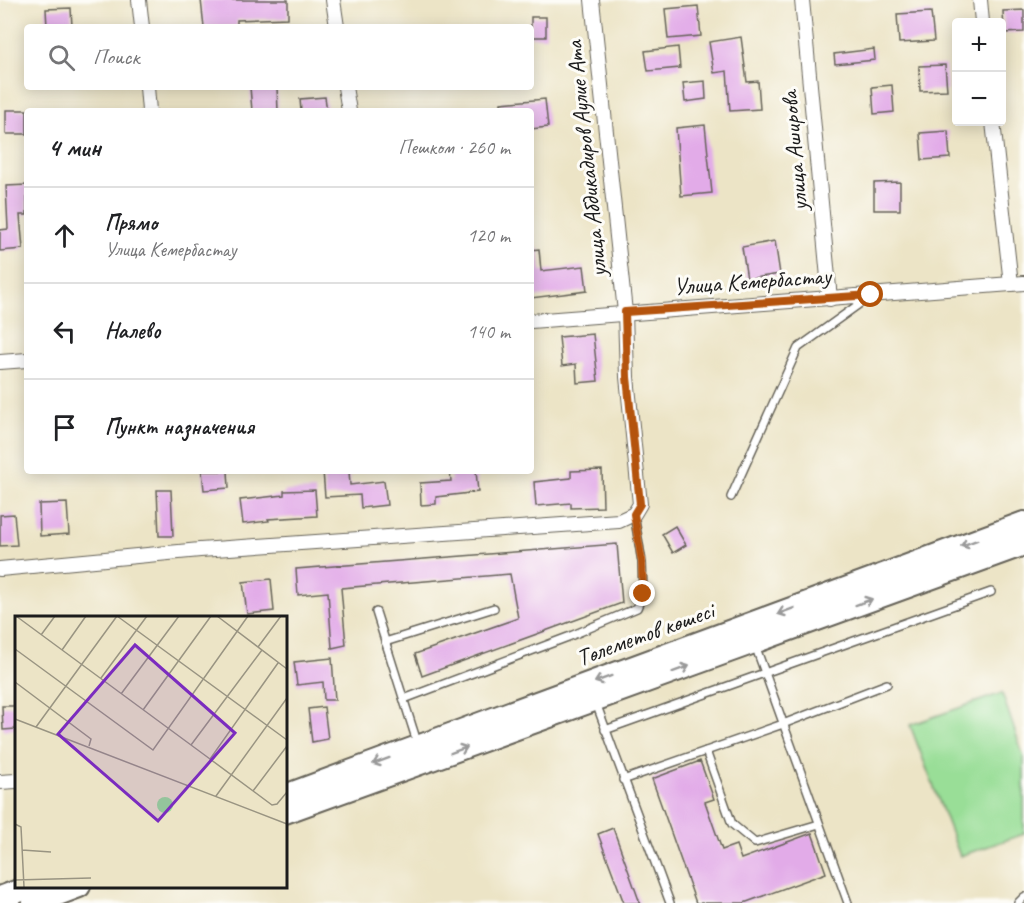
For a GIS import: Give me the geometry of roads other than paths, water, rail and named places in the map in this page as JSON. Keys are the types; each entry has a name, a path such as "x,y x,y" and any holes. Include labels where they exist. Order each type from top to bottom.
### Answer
{"main road":[{"name":"Төлеметов көшесі","path":"286,796 1024,523"},
{"name":"Төлеметов көшесі","path":"286,812 1024,543"},
{"path":"0,898 27,888"},
{"path":"34,903 74,888"}],"street":[{"path":"139,0 142,24"},
{"path":"333,0 337,24"},
{"name":"улица Абдикадиров Аулие Ата","path":"592,0 625,312 627,377 640,504 634,514"},
{"name":"улица Аширова","path":"802,0 830,299"},
{"path":"980,0 982,18"},
{"path":"147,90 149,108"},
{"path":"346,90 348,108"},
{"path":"994,126 1018,284"},
{"name":"Улица Кемербастау","path":"534,321 625,312 1018,284"},
{"path":"0,362 24,360"},
{"path":"0,569 212,549 619,521 634,514"},
{"path":"0,783 15,781"}],"lane":[{"path":"731,497 798,348 871,295"},
{"path":"404,699 568,637 637,608 643,594 642,562 634,514"},
{"path":"605,730 990,592"},
{"path":"386,642 494,608"},
{"path":"376,612 419,747"},
{"path":"754,642 848,903"},
{"path":"623,780 783,724 887,684"},
{"path":"595,700 670,903"},
{"path":"706,751 732,824 755,843 819,824"},
{"path":"1018,903 1024,897"}]}
